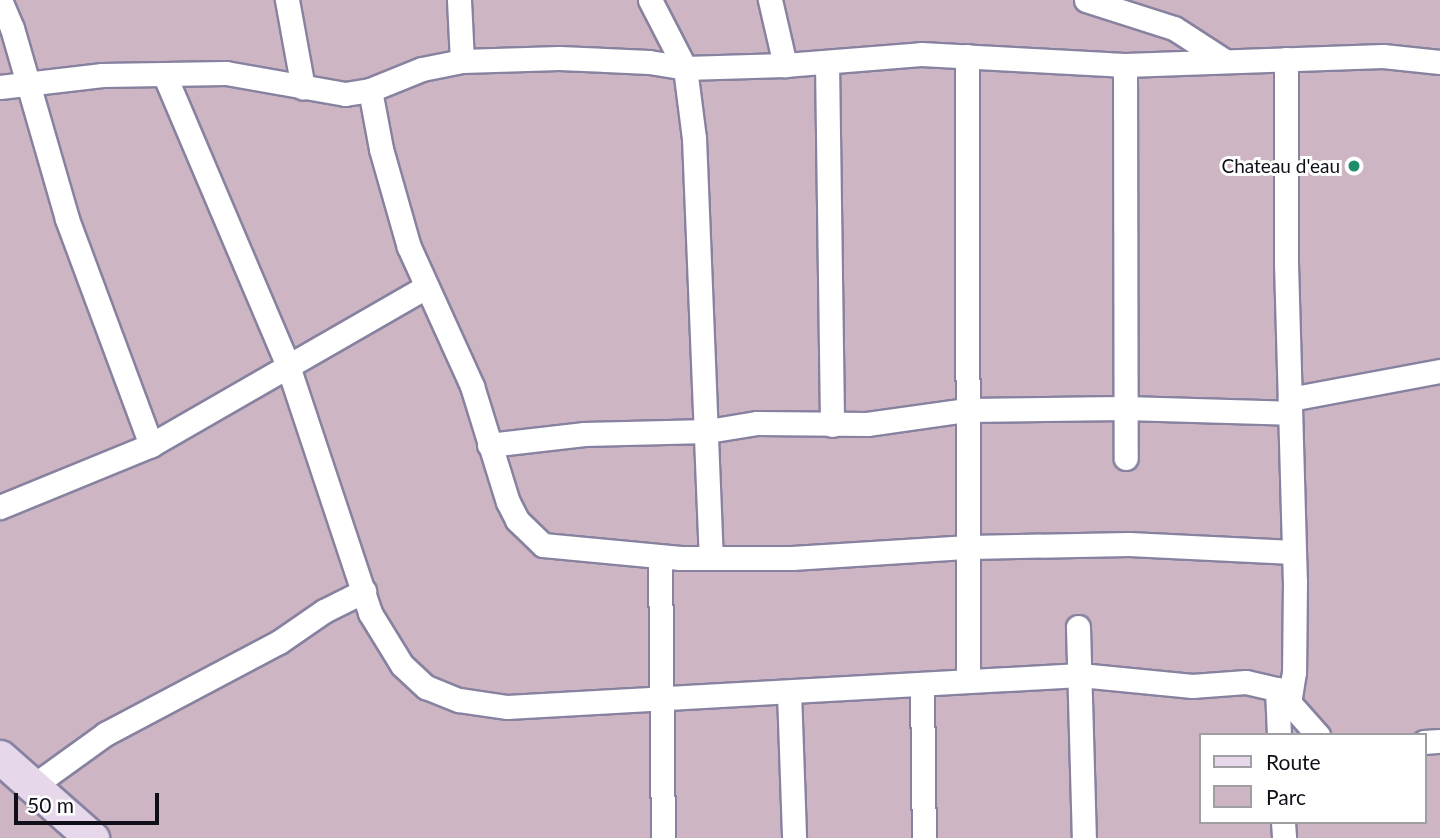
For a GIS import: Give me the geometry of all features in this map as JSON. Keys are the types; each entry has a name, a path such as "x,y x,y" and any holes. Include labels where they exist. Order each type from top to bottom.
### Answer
{"street":[{"path":"0,0 12,28 67,219 151,445"},
{"path":"287,0 303,88"},
{"path":"459,0 462,61"},
{"path":"650,0 685,68 694,138 711,556"},
{"path":"770,0 785,65"},
{"path":"1086,0 1174,28 1222,59"},
{"path":"0,87 29,86 80,77 226,73 337,94 370,90 422,69 462,61 559,58 649,62 685,68 785,65 920,54 1125,65 1222,59 1384,56 1440,62"},
{"path":"967,56 968,681"},
{"path":"1279,733 1283,695 1294,672 1286,263 1286,59"},
{"path":"827,62 832,425"},
{"path":"1125,65 1126,458"},
{"path":"164,76 288,366 370,612 402,666 426,687 459,701 507,706 1080,675 1192,686 1247,682 1283,695 1316,733"},
{"path":"370,90 394,199 426,287 472,386 489,445 517,520 544,545 660,557 792,558 968,547 1129,544 1293,552"},
{"path":"0,507 151,445 426,287"},
{"path":"489,445 584,434 708,431 757,424 867,424 967,410 1290,406 1440,371"},
{"path":"660,557 659,698 663,838"},
{"path":"33,786 105,734 279,642 324,611 364,591"},
{"path":"1078,628 1084,838"},
{"path":"922,685 924,838"},
{"path":"789,692 794,838"},
{"path":"0,757 92,838"}],"green space":[{"path":"0,0 1440,0 1440,838 0,838"}],"place":[{"name":"Chateau d'eau","path":"1354,166"}]}
